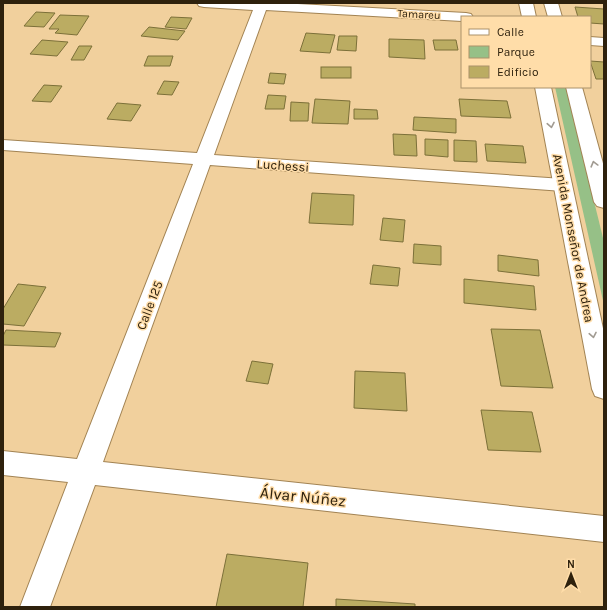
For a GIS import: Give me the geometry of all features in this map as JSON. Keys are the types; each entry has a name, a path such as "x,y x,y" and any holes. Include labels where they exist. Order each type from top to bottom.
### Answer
{"street":[{"name":"Tamareu","path":"204,3 261,4 461,17"},
{"path":"526,3 529,16"},
{"path":"552,3 555,16"},
{"name":"Calle 125","path":"36,607 261,4"},
{"path":"591,41 604,42"},
{"name":"Avenida Monseñor de Andrea","path":"543,88 604,389"},
{"path":"574,88 604,202"},
{"name":"Luchessi","path":"3,145 563,185"},
{"name":"Álvar Núñez","path":"3,463 604,529"}],"green space":[{"path":"555,88 566,88 604,242 604,305"}],"building":[{"path":"575,7 604,9 604,24 591,23 591,16 578,16"},
{"path":"36,12 55,13 44,27 24,26"},
{"path":"60,15 89,16 77,35 55,33 59,29 49,29"},
{"path":"171,17 192,18 186,29 165,27"},
{"path":"149,27 185,31 178,40 141,36"},
{"path":"306,33 335,35 330,53 300,51"},
{"path":"339,36 357,36 356,51 337,50"},
{"path":"389,39 424,40 425,59 389,57"},
{"path":"42,40 68,42 57,56 30,54"},
{"path":"433,40 456,40 458,50 435,50"},
{"path":"79,46 92,46 84,60 71,60"},
{"path":"148,56 173,56 170,66 144,66"},
{"path":"591,61 604,62 604,79 596,79"},
{"path":"321,67 351,67 351,78 321,78"},
{"path":"270,73 286,74 284,84 268,83"},
{"path":"164,81 179,82 172,95 157,94"},
{"path":"44,85 62,86 51,102 32,101"},
{"path":"268,95 286,96 284,109 265,109"},
{"path":"315,99 350,101 348,124 312,123"},
{"path":"459,99 507,101 511,118 461,116"},
{"path":"291,102 309,103 308,121 290,121"},
{"path":"117,103 141,105 131,121 107,119"},
{"path":"354,109 377,110 378,119 354,119"},
{"path":"414,117 456,119 456,133 413,130"},
{"path":"393,134 416,135 417,156 394,155"},
{"path":"425,139 448,140 448,157 425,155"},
{"path":"454,140 476,141 477,162 454,161"},
{"path":"485,144 523,146 526,163 487,161"},
{"path":"312,193 354,195 353,225 309,223"},
{"path":"383,218 405,220 403,242 380,240"},
{"path":"414,244 441,246 441,265 413,263"},
{"path":"498,255 538,260 539,276 498,271"},
{"path":"373,265 400,268 398,286 370,284"},
{"path":"464,279 534,286 536,310 464,303"},
{"path":"18,284 46,287 24,326 3,324 3,309"},
{"path":"491,329 540,330 553,388 501,386"},
{"path":"6,330 61,333 55,347 3,345 3,336"},
{"path":"252,361 273,364 268,384 246,381"},
{"path":"355,371 405,373 407,411 354,408"},
{"path":"481,410 532,412 541,452 488,450"},
{"path":"227,554 308,563 303,607 216,607"},
{"path":"336,599 415,604 415,607 336,607"}]}
